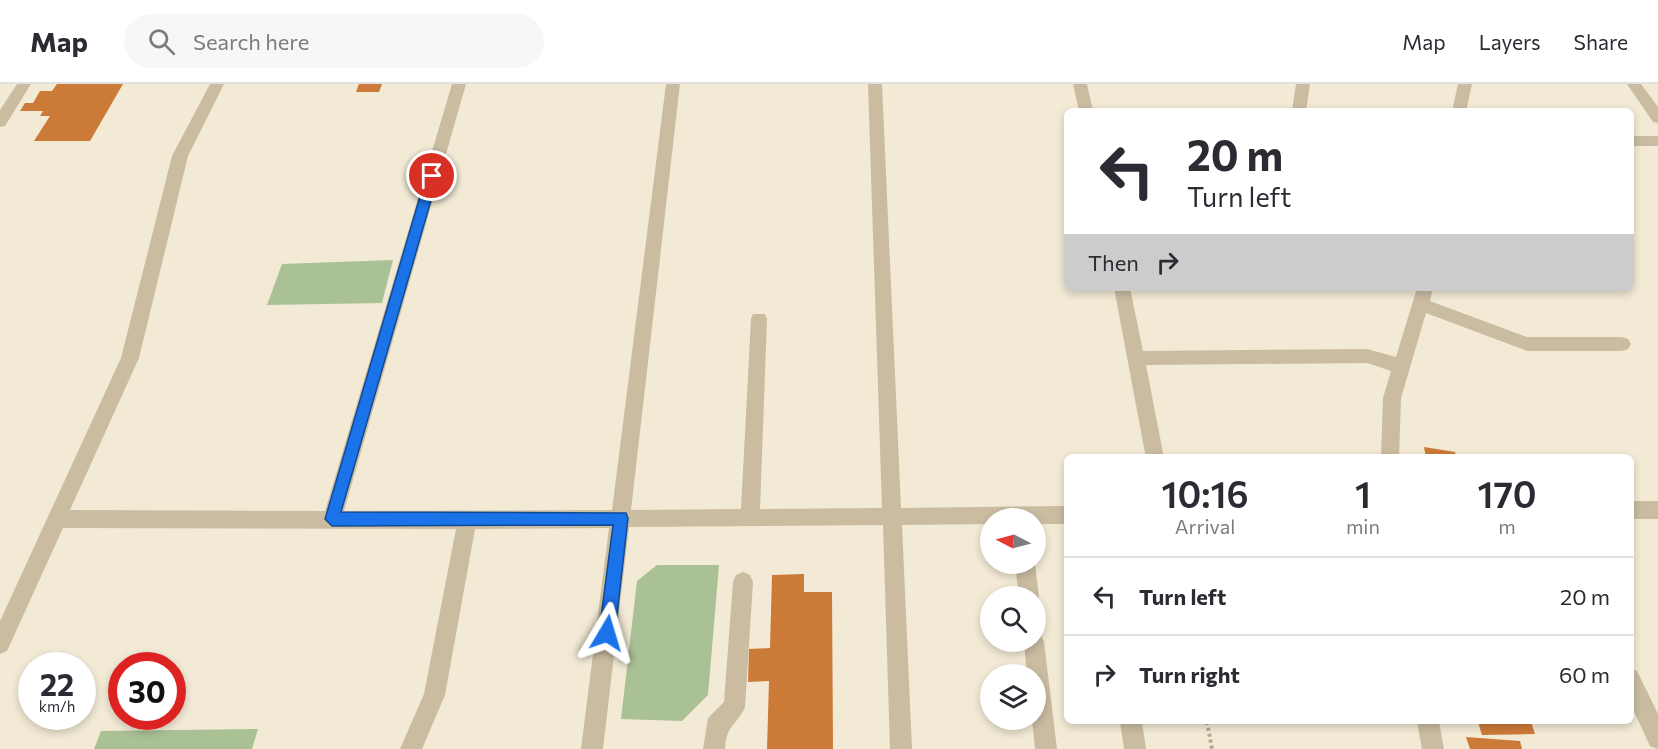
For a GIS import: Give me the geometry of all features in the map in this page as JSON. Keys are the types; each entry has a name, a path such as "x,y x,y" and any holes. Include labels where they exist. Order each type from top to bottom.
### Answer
{"street":[{"path":"0,122 24,84"},
{"path":"0,644 130,358 180,156 217,84"},
{"path":"332,519 459,84"},
{"path":"592,749 673,84"},
{"path":"875,84 901,749"},
{"path":"1080,84 1085,108"},
{"path":"1299,108 1303,84"},
{"path":"1460,108 1465,84"},
{"path":"1634,84 1658,118"},
{"path":"1634,141 1658,141"},
{"path":"1123,291 1154,454"},
{"path":"1390,454 1392,398 1422,296 1527,344 1622,344"},
{"path":"750,516 759,319"},
{"path":"1135,358 1367,356 1400,366"},
{"path":"1634,510 1658,510"},
{"path":"1046,516 1064,515"},
{"path":"57,519 467,520 750,516 980,516"},
{"path":"411,749 434,695 467,520"},
{"path":"714,749 716,726 734,707 743,582"},
{"path":"1035,652 1046,749"},
{"path":"1634,687 1658,738"},
{"path":"1131,724 1135,749"},
{"path":"1428,724 1433,749"}],"path":[{"path":"1207,724 1212,749"}],"green space":[{"path":"393,260 382,303 267,305 282,264"},
{"path":"657,565 719,565 708,695 682,721 621,719 637,581"},
{"path":"258,729 252,749 94,749 101,731"}],"building":[{"path":"57,84 123,84 90,141 34,141 50,116 40,116 43,111 20,111 25,103 33,103 40,91 52,91"},
{"path":"359,84 382,84 379,92 356,92"},
{"path":"1424,447 1455,452 1455,454 1425,454"},
{"path":"804,574 804,592 832,592 833,749 767,749 769,681 748,682 749,649 770,648 772,575"},
{"path":"1479,724 1532,724 1535,734 1482,735"},
{"path":"1466,737 1520,741 1522,749 1470,749"}],"route":[{"path":"432,176 332,519 621,518 607,633"}]}
